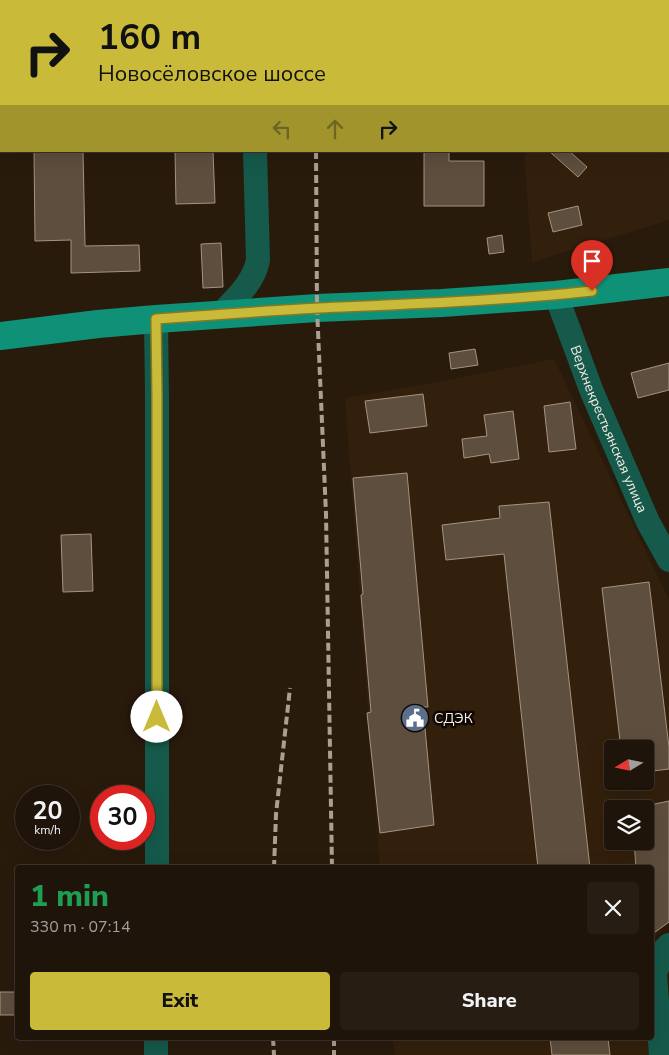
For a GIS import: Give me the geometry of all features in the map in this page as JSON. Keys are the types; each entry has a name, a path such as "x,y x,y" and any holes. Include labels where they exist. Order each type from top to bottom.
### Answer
{"main road":[{"path":"0,336 156,319 556,295 669,282"}],"street":[{"path":"221,314 240,294 256,269 258,260 255,152"},
{"name":"Верхнекрестьянская улица","path":"556,295 592,392 648,522 669,560"},
{"path":"156,319 157,865"},
{"path":"661,1055 655,974 663,951 669,945"},
{"path":"156,1040 156,1055"}],"shaded area":[{"path":"524,152 669,152 669,220 532,262"},
{"path":"554,359 669,600 669,923 654,936 654,865 380,865 345,398 439,382"},
{"path":"393,1040 647,1040 649,1055 395,1055"}],"building":[{"path":"34,152 83,152 85,246 139,245 140,271 71,273 71,240 35,241"},
{"path":"175,152 213,152 215,203 176,204"},
{"path":"424,152 449,152 449,161 484,161 484,206 424,206"},
{"path":"550,152 570,152 587,167 578,177"},
{"path":"578,206 582,225 553,232 548,213"},
{"path":"502,235 504,252 489,254 487,238"},
{"path":"221,243 223,287 203,288 201,244"},
{"path":"475,349 478,365 451,369 449,353"},
{"path":"669,363 669,390 638,398 631,373"},
{"path":"423,394 427,426 370,433 365,401"},
{"path":"570,402 576,449 549,452 544,406"},
{"path":"513,411 519,459 491,463 489,454 464,458 462,439 487,436 484,415"},
{"path":"407,473 428,707 423,707 434,825 380,833 367,713 371,712 353,478"},
{"path":"549,502 590,865 538,865 504,554 446,560 442,525 500,518 499,506"},
{"path":"91,534 93,591 63,592 61,535"},
{"path":"649,582 669,747 669,769 654,771 654,740 620,740 602,588"},
{"path":"669,801 669,922 654,933 654,865 636,865 635,850 654,850 654,804"},
{"path":"0,992 15,992 15,1015 0,1015"},
{"path":"550,1040 608,1040 610,1055 552,1055"}],"railway":[{"path":"316,152 317,308 326,514 332,865"},
{"path":"274,865 276,814 290,688"},
{"path":"273,1040 274,1055"},
{"path":"334,1040 334,1055"}],"place":[{"name":"СДЭК","path":"415,718"}],"route":[{"path":"157,717 156,319 556,295 592,291"}]}
